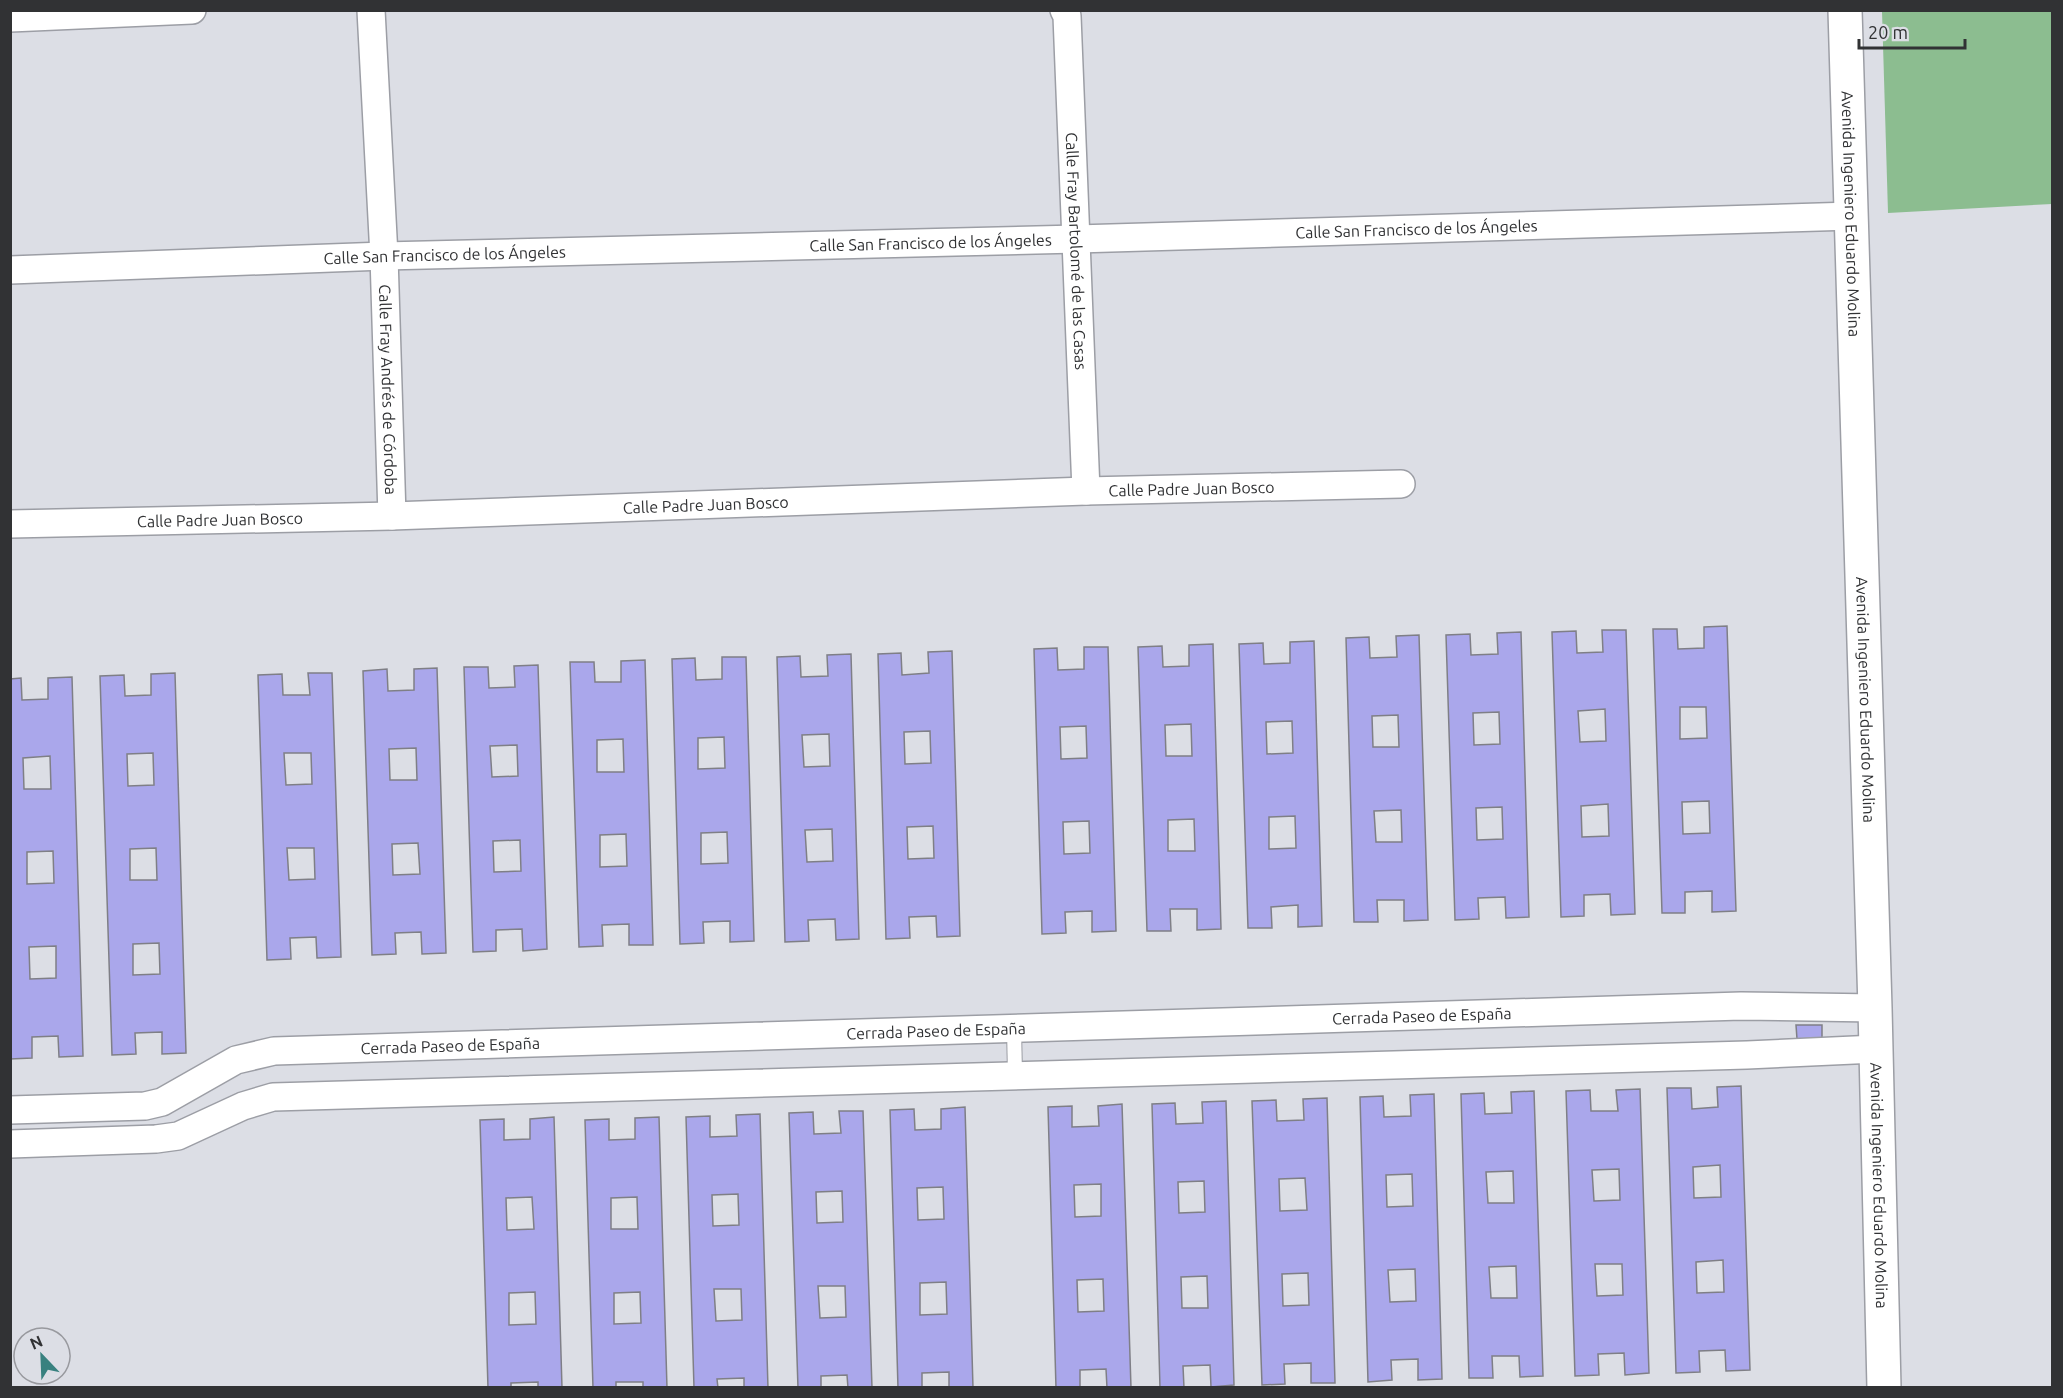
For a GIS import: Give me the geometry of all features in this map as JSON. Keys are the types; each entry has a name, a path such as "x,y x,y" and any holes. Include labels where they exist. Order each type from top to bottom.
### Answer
{"main road":[{"name":"Avenida Ingeniero Eduardo Molina","path":"1845,10 1884,1388"}],"street":[{"path":"10,18 192,10"},
{"name":"Calle Fray Andrés de Córdoba","path":"371,10 384,256 392,516"},
{"name":"Calle Fray Bartolomé de las Casas","path":"1064,10 1067,16 1086,491"},
{"name":"Calle San Francisco de los Ángeles","path":"10,270 384,256 1077,239 1852,216"},
{"name":"Calle Padre Juan Bosco","path":"10,524 392,516 1086,491 1401,484"},
{"name":"Cerrada Paseo de España","path":"10,1110 145,1106 162,1102 236,1060 274,1051 1741,1006 1875,1008"},
{"path":"10,1144 156,1139 178,1136 243,1106 273,1097 1015,1074 1747,1055 1876,1049"},
{"path":"193,1084 195,1128"}],"lane":[{"path":"1014,1029 1015,1074"}],"green space":[{"path":"1882,11 2052,11 2052,204 1888,213"}],"building":[{"path":"1727,626 1736,911 1712,912 1712,891 1685,892 1685,913 1662,913 1653,629 1677,629 1678,649 1704,648 1704,627","holes":["1680,707 1706,707 1707,738 1680,739","1709,801 1710,833 1683,834 1682,802"]},
{"path":"1602,630 1626,630 1635,914 1611,915 1610,894 1584,895 1584,916 1561,917 1552,632 1576,631 1577,653 1603,652","holes":["1605,709 1606,741 1580,742 1578,711","1608,804 1609,836 1582,837 1581,806"]},
{"path":"1521,632 1529,917 1506,918 1505,897 1478,898 1479,919 1455,920 1446,635 1470,634 1471,655 1498,654 1497,633","holes":["1499,712 1500,744 1474,745 1473,713","1502,807 1503,839 1477,840 1476,808"]},
{"path":"1419,635 1428,920 1404,921 1404,900 1377,900 1378,922 1354,922 1346,638 1369,637 1370,658 1397,657 1396,636","holes":["1398,715 1399,747 1373,747 1372,716","1401,810 1402,842 1376,842 1374,811"]},
{"path":"1314,641 1322,926 1298,927 1298,905 1271,907 1272,928 1248,928 1239,644 1263,643 1264,664 1290,663 1290,642","holes":["1292,721 1293,753 1267,754 1266,722","1295,816 1296,848 1269,849 1269,817"]},
{"path":"1213,644 1221,929 1197,930 1197,909 1170,909 1171,931 1147,931 1138,647 1162,646 1163,667 1189,666 1189,645","holes":["1191,724 1192,756 1166,756 1165,725","1194,819 1195,851 1168,851 1168,820"]},
{"path":"1084,647 1108,647 1116,931 1092,932 1092,911 1065,912 1066,933 1042,934 1034,649 1057,648 1058,670 1084,669","holes":["1086,726 1087,758 1061,759 1060,727","1089,821 1090,853 1064,854 1063,822"]},
{"path":"952,651 960,936 937,937 936,916 909,917 910,938 886,939 878,654 901,653 902,675 929,673 928,652","holes":["930,731 931,763 905,764 904,732","933,826 934,858 908,859 907,827"]},
{"path":"851,654 859,939 836,940 835,919 808,920 809,941 785,942 777,657 800,656 801,677 828,676 827,655","holes":["829,734 830,766 804,767 802,735","832,829 833,861 807,862 805,830"]},
{"path":"722,657 746,657 754,941 730,942 730,921 703,922 704,943 680,944 672,659 695,658 696,680 722,679","holes":["724,737 725,768 698,769 698,738","727,832 728,863 701,864 701,833"]},
{"path":"645,660 653,945 629,945 629,924 602,925 603,946 579,947 570,662 594,662 595,682 621,682 621,661","holes":["623,739 624,772 597,772 597,740","626,834 627,866 600,867 600,835"]},
{"path":"538,665 547,949 523,951 522,929 496,930 496,951 473,952 464,667 488,667 489,688 515,687 514,666","holes":["517,745 518,776 492,777 490,746","520,840 521,871 494,872 493,841"]},
{"path":"437,668 446,953 422,954 421,932 395,933 396,954 372,955 363,671 387,669 388,691 414,690 414,669","holes":["416,748 417,780 390,780 389,749","418,843 420,874 393,875 392,844"]},
{"path":"175,673 186,1053 162,1054 162,1032 135,1033 136,1054 112,1055 100,676 124,675 125,696 151,695 151,674","holes":["153,753 154,785 128,786 127,754","156,848 157,880 130,880 130,849","159,943 160,974 133,975 133,944"]},
{"path":"308,673 332,673 341,957 317,958 316,937 290,938 291,959 267,960 258,675 282,674 283,695 310,695","holes":["284,753 311,753 312,784 286,785","287,848 314,848 315,879 289,880"]},
{"path":"72,677 83,1056 59,1057 58,1036 32,1037 32,1058 10,1059 10,679 21,678 22,700 48,699 48,678","holes":["50,756 51,789 24,789 23,758","53,851 54,883 27,884 27,852","56,946 56,978 30,979 29,947"]},
{"path":"1796,1025 1822,1025 1822,1038 1797,1039"},
{"path":"1741,1086 1750,1370 1726,1371 1725,1350 1699,1351 1700,1372 1676,1373 1667,1088 1691,1088 1692,1109 1718,1107 1717,1087","holes":["1720,1165 1721,1197 1694,1198 1693,1167","1723,1260 1724,1292 1697,1293 1696,1262"]},
{"path":"1640,1089 1649,1373 1625,1375 1624,1353 1598,1354 1599,1375 1575,1376 1566,1091 1590,1090 1591,1111 1618,1111 1616,1090","holes":["1619,1169 1620,1200 1594,1201 1592,1170","1595,1264 1622,1264 1623,1295 1597,1296"]},
{"path":"1534,1091 1543,1376 1520,1377 1519,1356 1492,1356 1493,1378 1469,1378 1461,1094 1484,1093 1485,1114 1512,1113 1511,1092","holes":["1513,1171 1514,1203 1488,1203 1486,1172","1516,1266 1517,1298 1491,1298 1489,1267"]},
{"path":"1434,1094 1442,1379 1418,1380 1418,1359 1391,1360 1392,1380 1368,1382 1360,1097 1383,1096 1384,1117 1411,1116 1410,1095","holes":["1412,1174 1413,1206 1387,1207 1386,1175","1415,1269 1416,1301 1390,1302 1388,1270"]},
{"path":"1327,1098 1335,1383 1311,1383 1311,1363 1284,1364 1285,1384 1262,1385 1252,1101 1276,1100 1277,1121 1304,1120 1303,1099","holes":["1305,1178 1307,1210 1280,1211 1279,1179","1308,1273 1309,1305 1283,1306 1282,1274"]},
{"path":"1226,1101 1234,1385 1211,1387 1210,1365 1183,1366 1184,1388 1160,1388 1152,1104 1175,1103 1176,1124 1203,1123 1202,1102","holes":["1204,1181 1205,1212 1179,1213 1178,1182","1207,1276 1208,1308 1182,1308 1181,1277"]},
{"path":"1122,1104 1131,1388 1107,1388 1106,1369 1080,1370 1080,1388 1056,1388 1048,1107 1072,1106 1072,1127 1099,1126 1098,1106","holes":["1101,1184 1101,1216 1075,1217 1074,1185","1103,1279 1104,1311 1078,1312 1077,1280"]},
{"path":"965,1107 973,1388 949,1388 949,1372 922,1373 922,1388 898,1388 890,1110 914,1109 915,1130 941,1129 941,1109","holes":["943,1187 944,1219 918,1220 917,1188","946,1282 947,1314 920,1315 920,1283"]},
{"path":"839,1111 863,1111 872,1388 848,1388 847,1375 821,1376 821,1388 798,1388 789,1113 813,1112 814,1134 841,1133","holes":["842,1191 843,1222 817,1223 816,1192","818,1286 845,1286 846,1317 820,1318"]},
{"path":"760,1114 768,1388 744,1388 744,1378 717,1379 718,1388 694,1388 686,1117 710,1116 710,1137 737,1136 736,1115","holes":["738,1194 739,1225 713,1226 712,1195","714,1289 741,1289 742,1320 716,1321"]},
{"path":"554,1117 562,1388 538,1388 538,1382 511,1383 511,1388 488,1388 480,1120 504,1119 504,1140 530,1139 530,1119","holes":["532,1197 534,1229 507,1230 506,1198","535,1292 536,1324 509,1325 509,1293"]},
{"path":"659,1117 667,1388 643,1388 643,1382 616,1382 616,1388 593,1388 585,1120 609,1119 609,1140 635,1139 635,1118","holes":["637,1197 638,1229 611,1229 611,1198","640,1292 641,1323 614,1324 614,1293"]}]}
